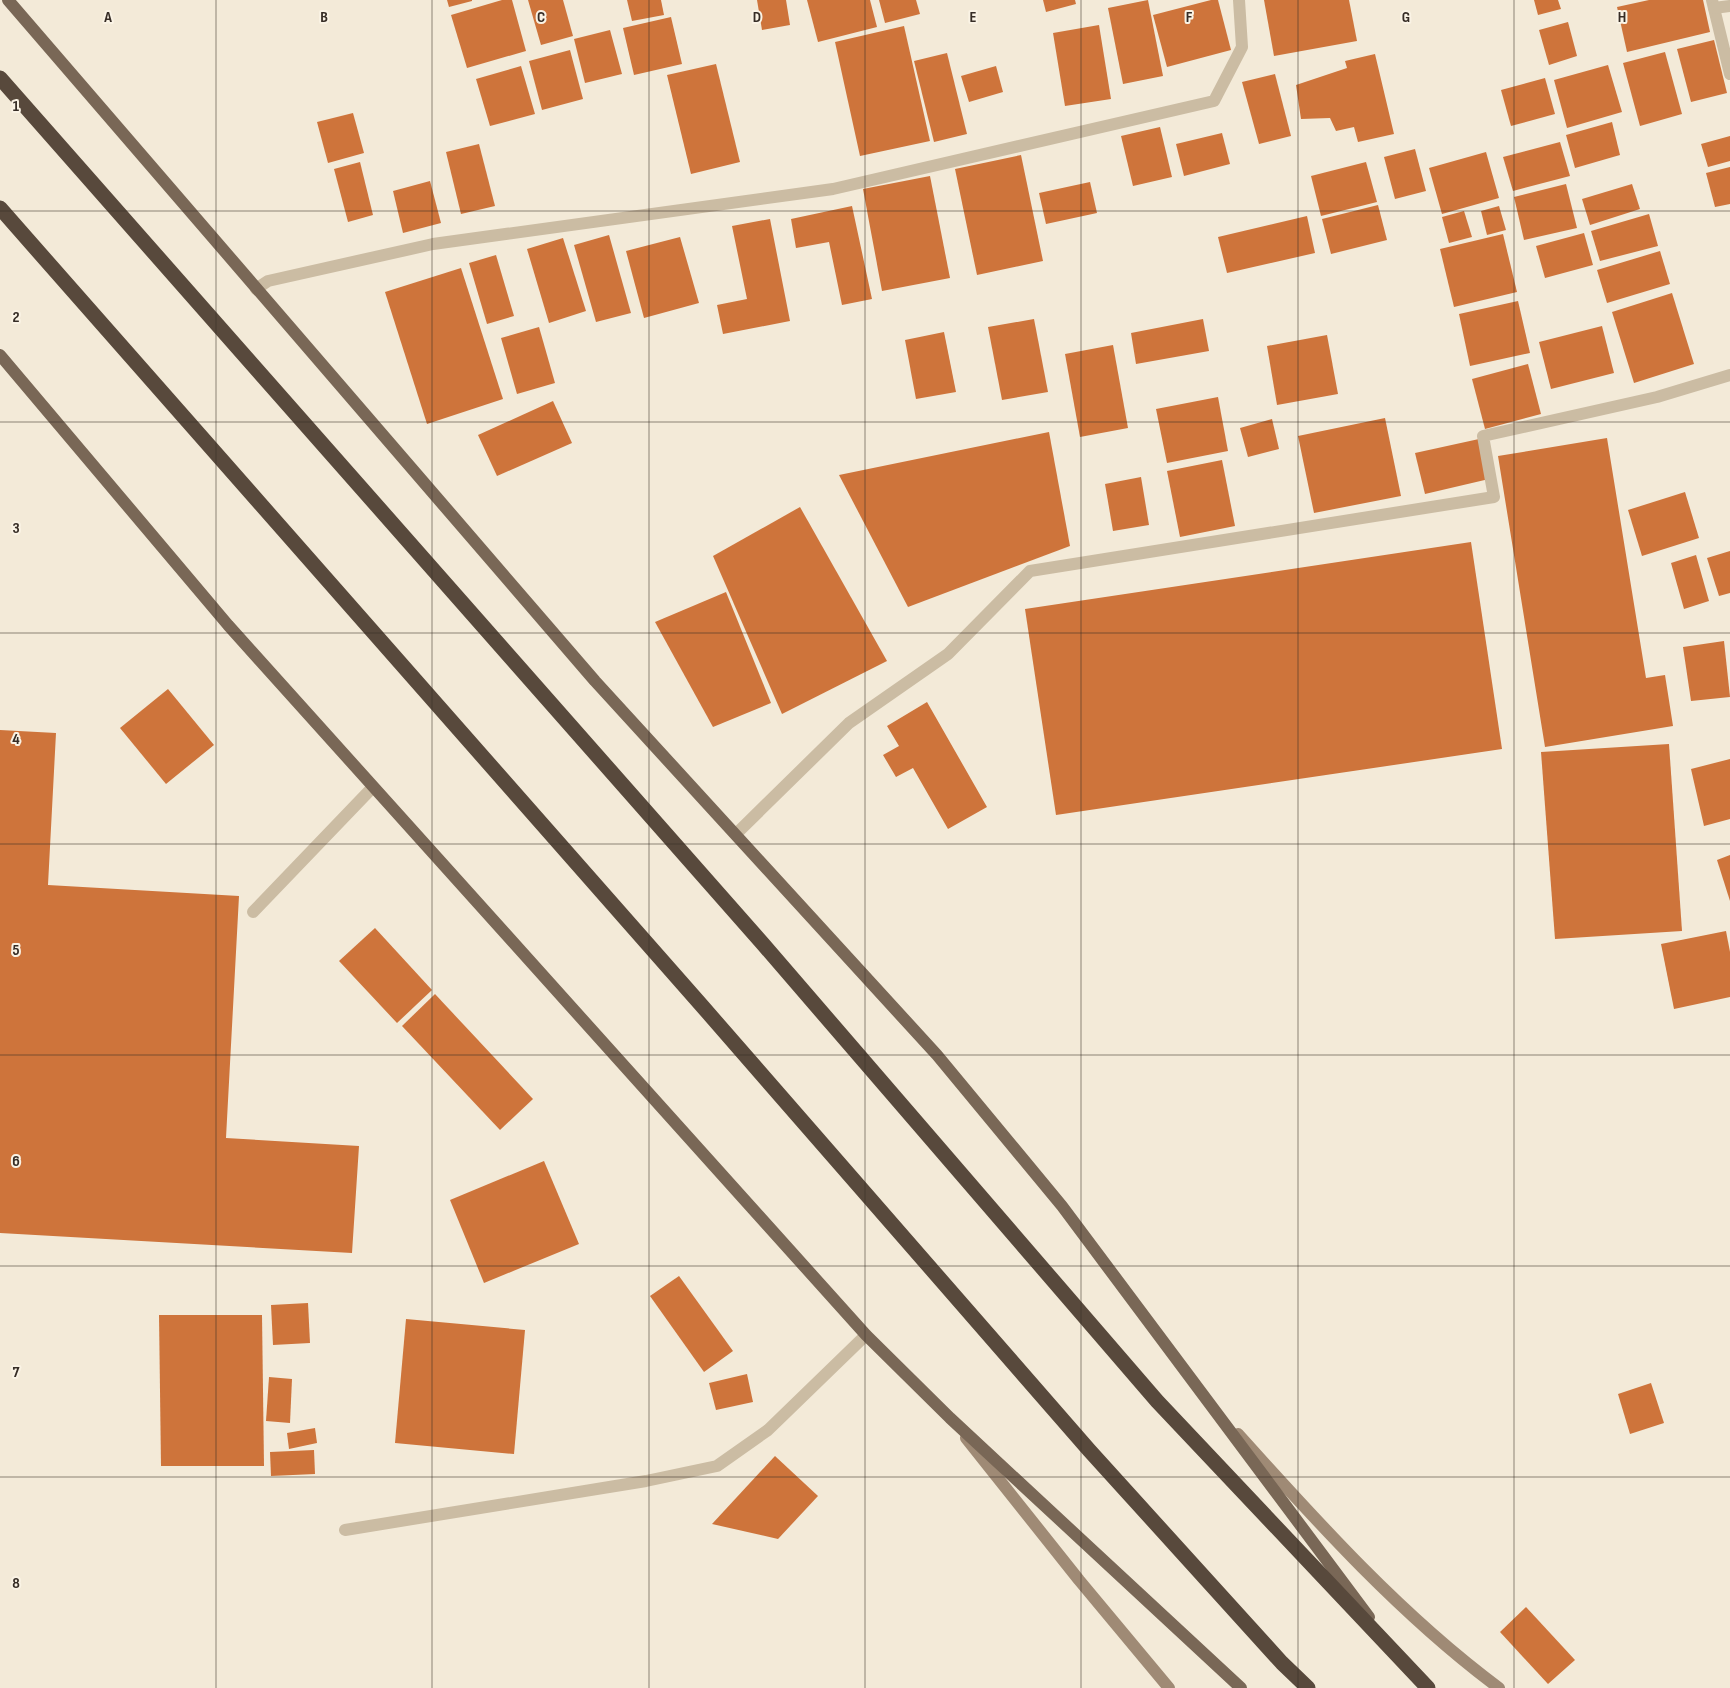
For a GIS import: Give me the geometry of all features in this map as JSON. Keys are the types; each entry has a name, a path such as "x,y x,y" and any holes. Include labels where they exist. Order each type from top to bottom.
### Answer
{"highway":[{"path":"0,78 763,944 1157,1401 1407,1668 1428,1688"},
{"path":"0,208 703,1007 1089,1450 1282,1663 1308,1688"}],"main road":[{"path":"8,0 595,681 949,1070 1062,1206 1407,1668"},
{"path":"0,355 228,625 866,1335 950,1418 1241,1688"}],"street":[{"path":"256,289 268,281 433,244 833,189 1214,101 1242,47 1239,0"},
{"path":"1730,6 1713,4 1730,74"},
{"path":"736,834 849,723 948,654 1030,571 1494,498 1483,436 1657,397 1730,375"},
{"path":"253,912 373,787"},
{"path":"345,1530 646,1482 717,1466 768,1430 866,1335"},
{"path":"1196,1387 1301,1504 1382,1586 1473,1668 1499,1688"},
{"path":"950,1418 1079,1580 1169,1688"}],"building":[{"path":"447,0 472,0 472,1 449,7"},
{"path":"502,0 512,0 526,51 467,68 451,15"},
{"path":"528,0 563,0 573,36 541,45"},
{"path":"627,0 661,0 664,15 632,21"},
{"path":"757,0 786,0 790,25 762,30"},
{"path":"807,0 870,0 877,27 818,42"},
{"path":"879,0 916,0 920,14 885,23"},
{"path":"1043,0 1075,0 1076,4 1046,12"},
{"path":"1148,0 1163,76 1123,84 1108,8"},
{"path":"1211,0 1218,0 1231,50 1167,67 1153,15"},
{"path":"1264,0 1349,0 1357,41 1274,56"},
{"path":"1534,0 1558,0 1561,9 1538,15"},
{"path":"1649,0 1703,0 1710,32 1627,52 1617,7"},
{"path":"671,17 682,64 634,75 623,28"},
{"path":"1568,22 1577,56 1549,65 1539,30"},
{"path":"1099,25 1111,99 1065,106 1053,33"},
{"path":"904,26 930,141 860,156 835,42"},
{"path":"610,30 622,74 585,83 574,39"},
{"path":"1714,40 1727,93 1691,102 1677,49"},
{"path":"570,50 583,99 542,110 529,61"},
{"path":"1665,52 1682,114 1640,126 1623,63"},
{"path":"947,53 967,134 934,142 914,61"},
{"path":"1375,54 1394,134 1358,142 1354,127 1336,131 1330,118 1301,119 1296,85 1347,68 1345,61"},
{"path":"716,64 740,162 691,174 667,75"},
{"path":"1608,65 1622,112 1567,128 1554,80"},
{"path":"521,66 535,114 490,126 476,79"},
{"path":"996,66 1003,92 969,102 961,76"},
{"path":"1275,74 1291,136 1259,144 1242,82"},
{"path":"1545,78 1555,114 1511,126 1501,90"},
{"path":"353,113 364,153 328,163 317,122"},
{"path":"1612,122 1620,155 1575,168 1566,135"},
{"path":"1160,127 1172,177 1133,186 1121,136"},
{"path":"1222,133 1230,164 1184,176 1176,144"},
{"path":"1730,136 1730,161 1708,167 1701,144"},
{"path":"1560,142 1570,176 1513,191 1503,157"},
{"path":"479,144 495,206 461,214 446,152"},
{"path":"1415,149 1426,191 1395,199 1384,157"},
{"path":"1486,152 1499,198 1442,214 1429,168"},
{"path":"1021,155 1043,261 977,275 955,169"},
{"path":"360,162 373,215 348,222 334,169"},
{"path":"1366,162 1377,202 1321,216 1311,176"},
{"path":"1730,167 1730,204 1715,207 1706,173"},
{"path":"930,176 950,278 882,291 863,189"},
{"path":"430,181 441,223 403,233 393,191"},
{"path":"1090,182 1097,213 1046,224 1039,193"},
{"path":"1566,184 1577,228 1524,240 1514,197"},
{"path":"1632,184 1640,209 1590,225 1582,199"},
{"path":"1378,205 1387,240 1331,254 1322,219"},
{"path":"852,206 872,299 842,305 829,242 796,248 791,219"},
{"path":"1499,206 1506,230 1487,235 1481,211"},
{"path":"1464,211 1472,237 1449,243 1442,217"},
{"path":"1649,214 1658,246 1600,261 1591,231"},
{"path":"1307,216 1315,253 1227,273 1218,237"},
{"path":"770,219 790,321 723,334 717,305 747,299 732,226"},
{"path":"1584,233 1593,265 1545,278 1536,246"},
{"path":"1503,234 1517,292 1454,307 1440,249"},
{"path":"609,235 631,313 596,322 574,245"},
{"path":"680,237 699,303 644,318 626,251"},
{"path":"563,238 586,311 549,323 527,249"},
{"path":"1660,251 1670,284 1607,303 1597,270"},
{"path":"496,255 514,316 487,324 469,263"},
{"path":"461,268 503,399 427,424 385,292"},
{"path":"1672,293 1694,364 1634,383 1612,312"},
{"path":"1518,301 1530,353 1470,366 1459,314"},
{"path":"1034,319 1048,392 1002,400 988,327"},
{"path":"1203,319 1209,351 1136,364 1131,333"},
{"path":"1602,326 1614,373 1551,389 1539,342"},
{"path":"539,327 555,383 517,394 501,338"},
{"path":"944,332 956,392 916,399 905,340"},
{"path":"1327,335 1338,394 1277,405 1267,346"},
{"path":"1113,345 1128,428 1080,437 1065,354"},
{"path":"1528,364 1541,414 1485,429 1472,379"},
{"path":"1218,397 1228,451 1167,463 1156,409"},
{"path":"553,401 572,443 497,476 478,435"},
{"path":"1385,418 1401,496 1314,513 1298,436"},
{"path":"1272,419 1279,449 1248,457 1240,428"},
{"path":"1049,432 1070,546 908,607 839,475"},
{"path":"1607,438 1646,678 1665,675 1673,726 1545,747 1498,456"},
{"path":"1479,439 1489,479 1425,494 1415,453"},
{"path":"1222,460 1235,526 1180,537 1167,471"},
{"path":"1141,477 1149,525 1113,531 1105,484"},
{"path":"1685,492 1699,538 1642,556 1628,510"},
{"path":"800,507 887,661 782,714 713,556"},
{"path":"1471,542 1502,749 1056,815 1025,609"},
{"path":"1730,551 1730,593 1719,596 1707,558"},
{"path":"1696,555 1709,601 1684,609 1671,563"},
{"path":"726,592 771,703 713,727 655,622"},
{"path":"1724,641 1730,697 1691,701 1683,647"},
{"path":"168,689 214,745 166,784 120,728"},
{"path":"927,702 987,807 948,829 913,768 896,777 883,755 899,746 887,726"},
{"path":"0,730 56,733 48,885 239,896 226,1138 359,1146 352,1253 0,1233"},
{"path":"1669,744 1682,931 1555,939 1541,752"},
{"path":"1730,759 1730,819 1704,826 1691,769"},
{"path":"1730,855 1730,901 1717,860"},
{"path":"375,928 432,990 397,1023 339,961"},
{"path":"1726,931 1730,952 1730,997 1674,1009 1661,944"},
{"path":"435,994 533,1099 500,1130 402,1026"},
{"path":"544,1161 579,1244 484,1283 450,1200"},
{"path":"679,1276 733,1351 704,1372 650,1296"},
{"path":"308,1303 310,1343 273,1345 271,1305"},
{"path":"159,1315 262,1315 264,1466 161,1466"},
{"path":"406,1319 525,1330 514,1454 395,1443"},
{"path":"747,1374 753,1402 716,1410 709,1383"},
{"path":"269,1377 292,1379 290,1423 266,1421"},
{"path":"1651,1383 1664,1423 1630,1434 1618,1394"},
{"path":"315,1428 317,1443 289,1449 287,1433"},
{"path":"314,1450 315,1474 271,1476 270,1452"},
{"path":"775,1456 818,1496 778,1539 712,1524"},
{"path":"1526,1607 1575,1660 1548,1684 1500,1632"}]}
